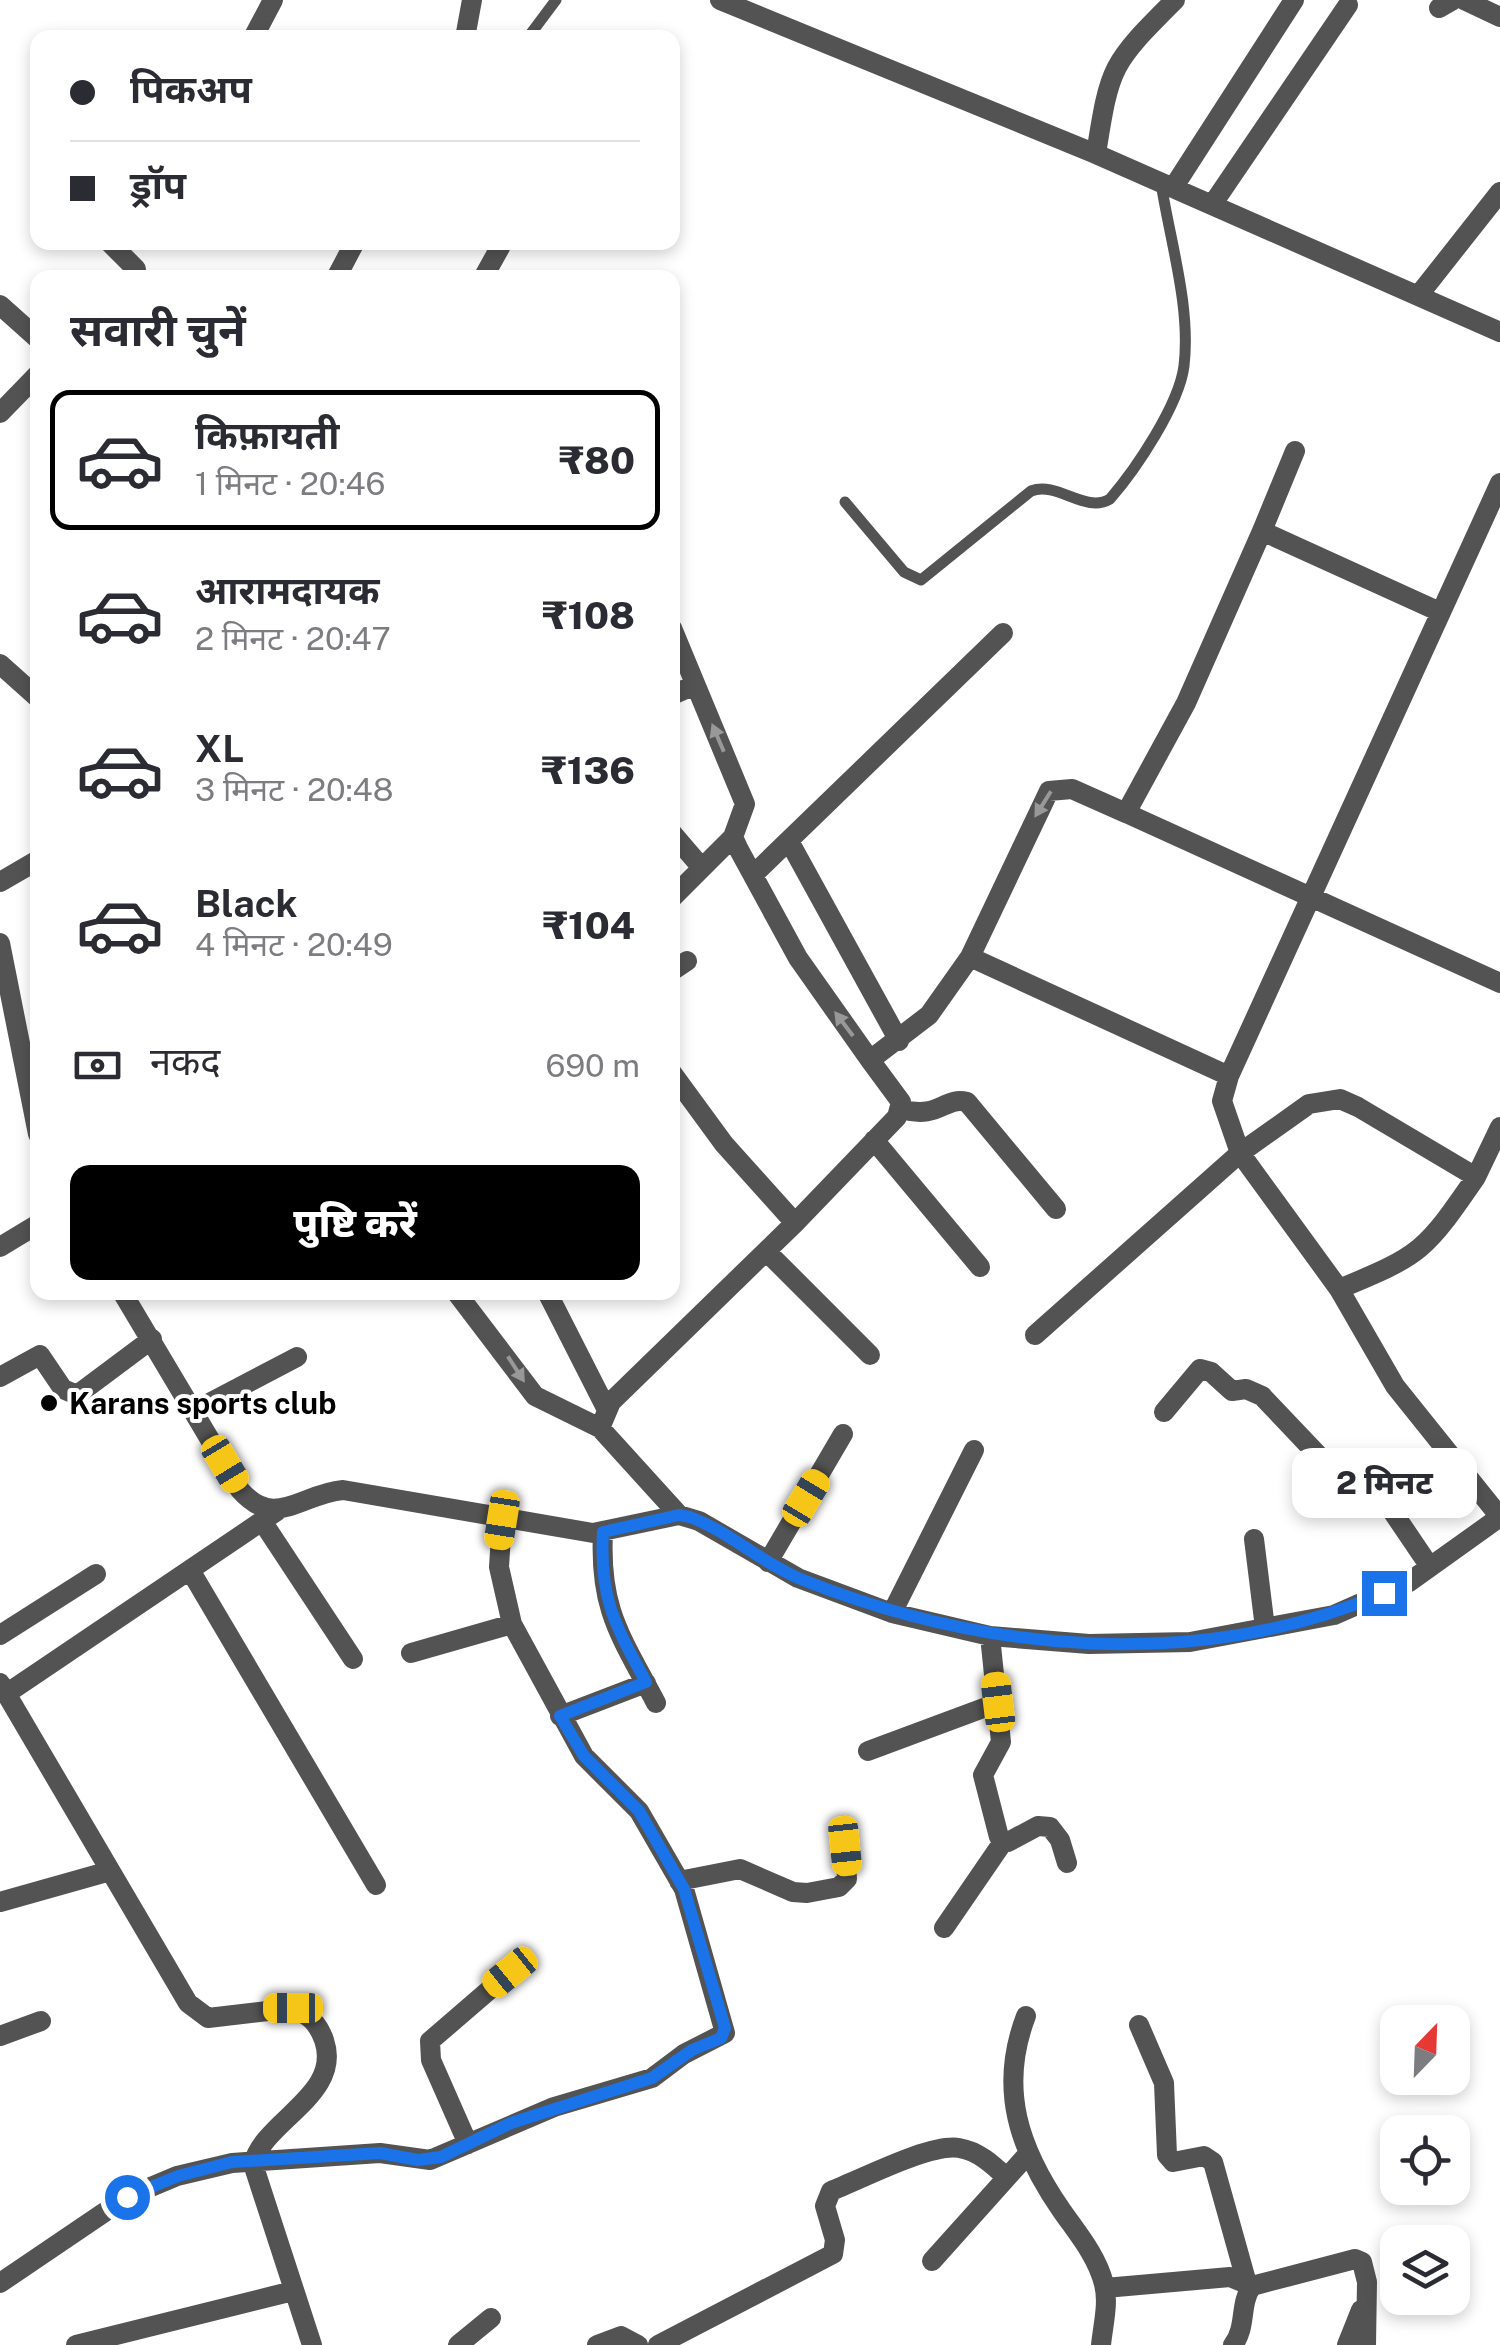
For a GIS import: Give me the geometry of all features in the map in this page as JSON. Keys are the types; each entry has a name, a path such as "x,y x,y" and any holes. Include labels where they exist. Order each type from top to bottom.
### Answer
{"street":[{"path":"256,30 273,0"},
{"path":"466,30 472,0"},
{"path":"720,0 1096,154 1500,332"},
{"path":"1096,154 1111,71 1126,49 1175,0"},
{"path":"1167,185 1294,0"},
{"path":"1464,0 1500,17"},
{"path":"1212,205 1348,5"},
{"path":"1418,296 1500,192"},
{"path":"116,250 132,270"},
{"path":"0,305 30,331"},
{"path":"0,414 30,382"},
{"path":"1126,814 1186,704 1295,452"},
{"path":"312,2345 253,2164 265,2137 313,2092 326,2064 326,2046 318,2025 293,2008 218,2018 196,2011 5,1700 269,1516 326,1491 343,1490 502,1520 603,1532 679,1515 699,1520 798,1578 892,1613 990,1636 1089,1644 1190,1642 1334,1614 1409,1582 1500,1518 1394,1386 1339,1289 1240,1152 1222,1102 1229,1076 1500,483"},
{"path":"1262,531 1440,612"},
{"path":"753,875 1003,633"},
{"path":"680,647 745,804 733,837 680,890"},
{"path":"0,664 30,691"},
{"path":"680,693 696,686"},
{"path":"870,1060 930,1015 970,957 1049,791 1072,789 1500,983"},
{"path":"733,837 798,958 896,1093 902,1109"},
{"path":"789,841 899,1041"},
{"path":"680,842 702,868"},
{"path":"0,882 30,865"},
{"path":"0,943 4,988 30,1100"},
{"path":"970,957 1229,1076"},
{"path":"680,1084 724,1144 795,1223"},
{"path":"902,1109 930,1114 955,1100 968,1102 1056,1209"},
{"path":"1035,1336 1240,1152 1309,1104 1340,1100 1476,1178"},
{"path":"603,1418 902,1109"},
{"path":"1339,1289 1407,1261 1422,1250 1476,1178 1500,1127"},
{"path":"874,1140 980,1267"},
{"path":"0,1247 30,1229"},
{"path":"766,1252 870,1355"},
{"path":"127,1300 240,1490 269,1516 353,1659"},
{"path":"462,1300 535,1396 603,1418"},
{"path":"551,1300 603,1418 679,1515"},
{"path":"0,1376 40,1355 64,1389 77,1395 152,1339"},
{"path":"194,1411 298,1356"},
{"path":"1164,1412 1200,1369 1211,1372 1232,1391 1246,1389 1262,1396 1336,1474 1384,1499 1430,1566"},
{"path":"768,1562 843,1434"},
{"path":"892,1613 974,1450"},
{"path":"0,2283 89,2221 153,2184 198,2169 253,2164 380,2153 430,2160 554,2107 652,2078 692,2050 721,2038 725,2028 679,1881 639,1811 584,1756 512,1624 498,1567 502,1520"},
{"path":"603,1532 601,1577 608,1611 656,1703"},
{"path":"1254,1539 1265,1628"},
{"path":"190,1570 376,1885"},
{"path":"0,1636 96,1574"},
{"path":"412,1652 512,1624"},
{"path":"990,1636 1001,1742 983,1775 1003,1842"},
{"path":"560,1716 646,1682"},
{"path":"868,1751 998,1702"},
{"path":"944,1928 1003,1842 1044,1825 1056,1832 1068,1863"},
{"path":"679,1881 740,1869 793,1892 839,1887 847,1878 845,1846"},
{"path":"0,1902 110,1870"},
{"path":"468,2144 431,2060 430,2041 510,1972"},
{"path":"1026,2016 1010,2083 1028,2154 1041,2181 1098,2266 1105,2288 1100,2345"},
{"path":"0,2036 41,2020"},
{"path":"1139,2025 1164,2083 1167,2155 1173,2162 1204,2156 1213,2162 1249,2283 1241,2331 1233,2345"},
{"path":"658,2345 833,2254 835,2240 824,2206 831,2191 898,2164 957,2147 988,2160 1006,2177"},
{"path":"932,2262 1028,2154"},
{"path":"1105,2288 1230,2276 1249,2283 1356,2259 1366,2271 1366,2345"},
{"path":"76,2345 292,2290"},
{"path":"1347,2345 1368,2295"},
{"path":"458,2345 491,2318"},
{"path":"597,2345 621,2336 638,2345"}],"lane":[{"path":"534,30 556,0"},
{"path":"845,502 904,572 920,580 1031,491 1049,488 1092,503 1110,499 1171,407 1184,365 1167,185"}],"place":[{"name":"Karans sports club","path":"49,1403"}],"route":[{"path":"127,2197 153,2184 232,2162 343,2159 380,2153 418,2160 441,2157 511,2123 652,2078 684,2054 724,2034 684,1889 645,1819 591,1765 560,1716 646,1682 608,1611 601,1577 603,1532 679,1515 690,1517 798,1578 892,1613 990,1636 1089,1644 1190,1642 1334,1614 1384,1593"}]}
